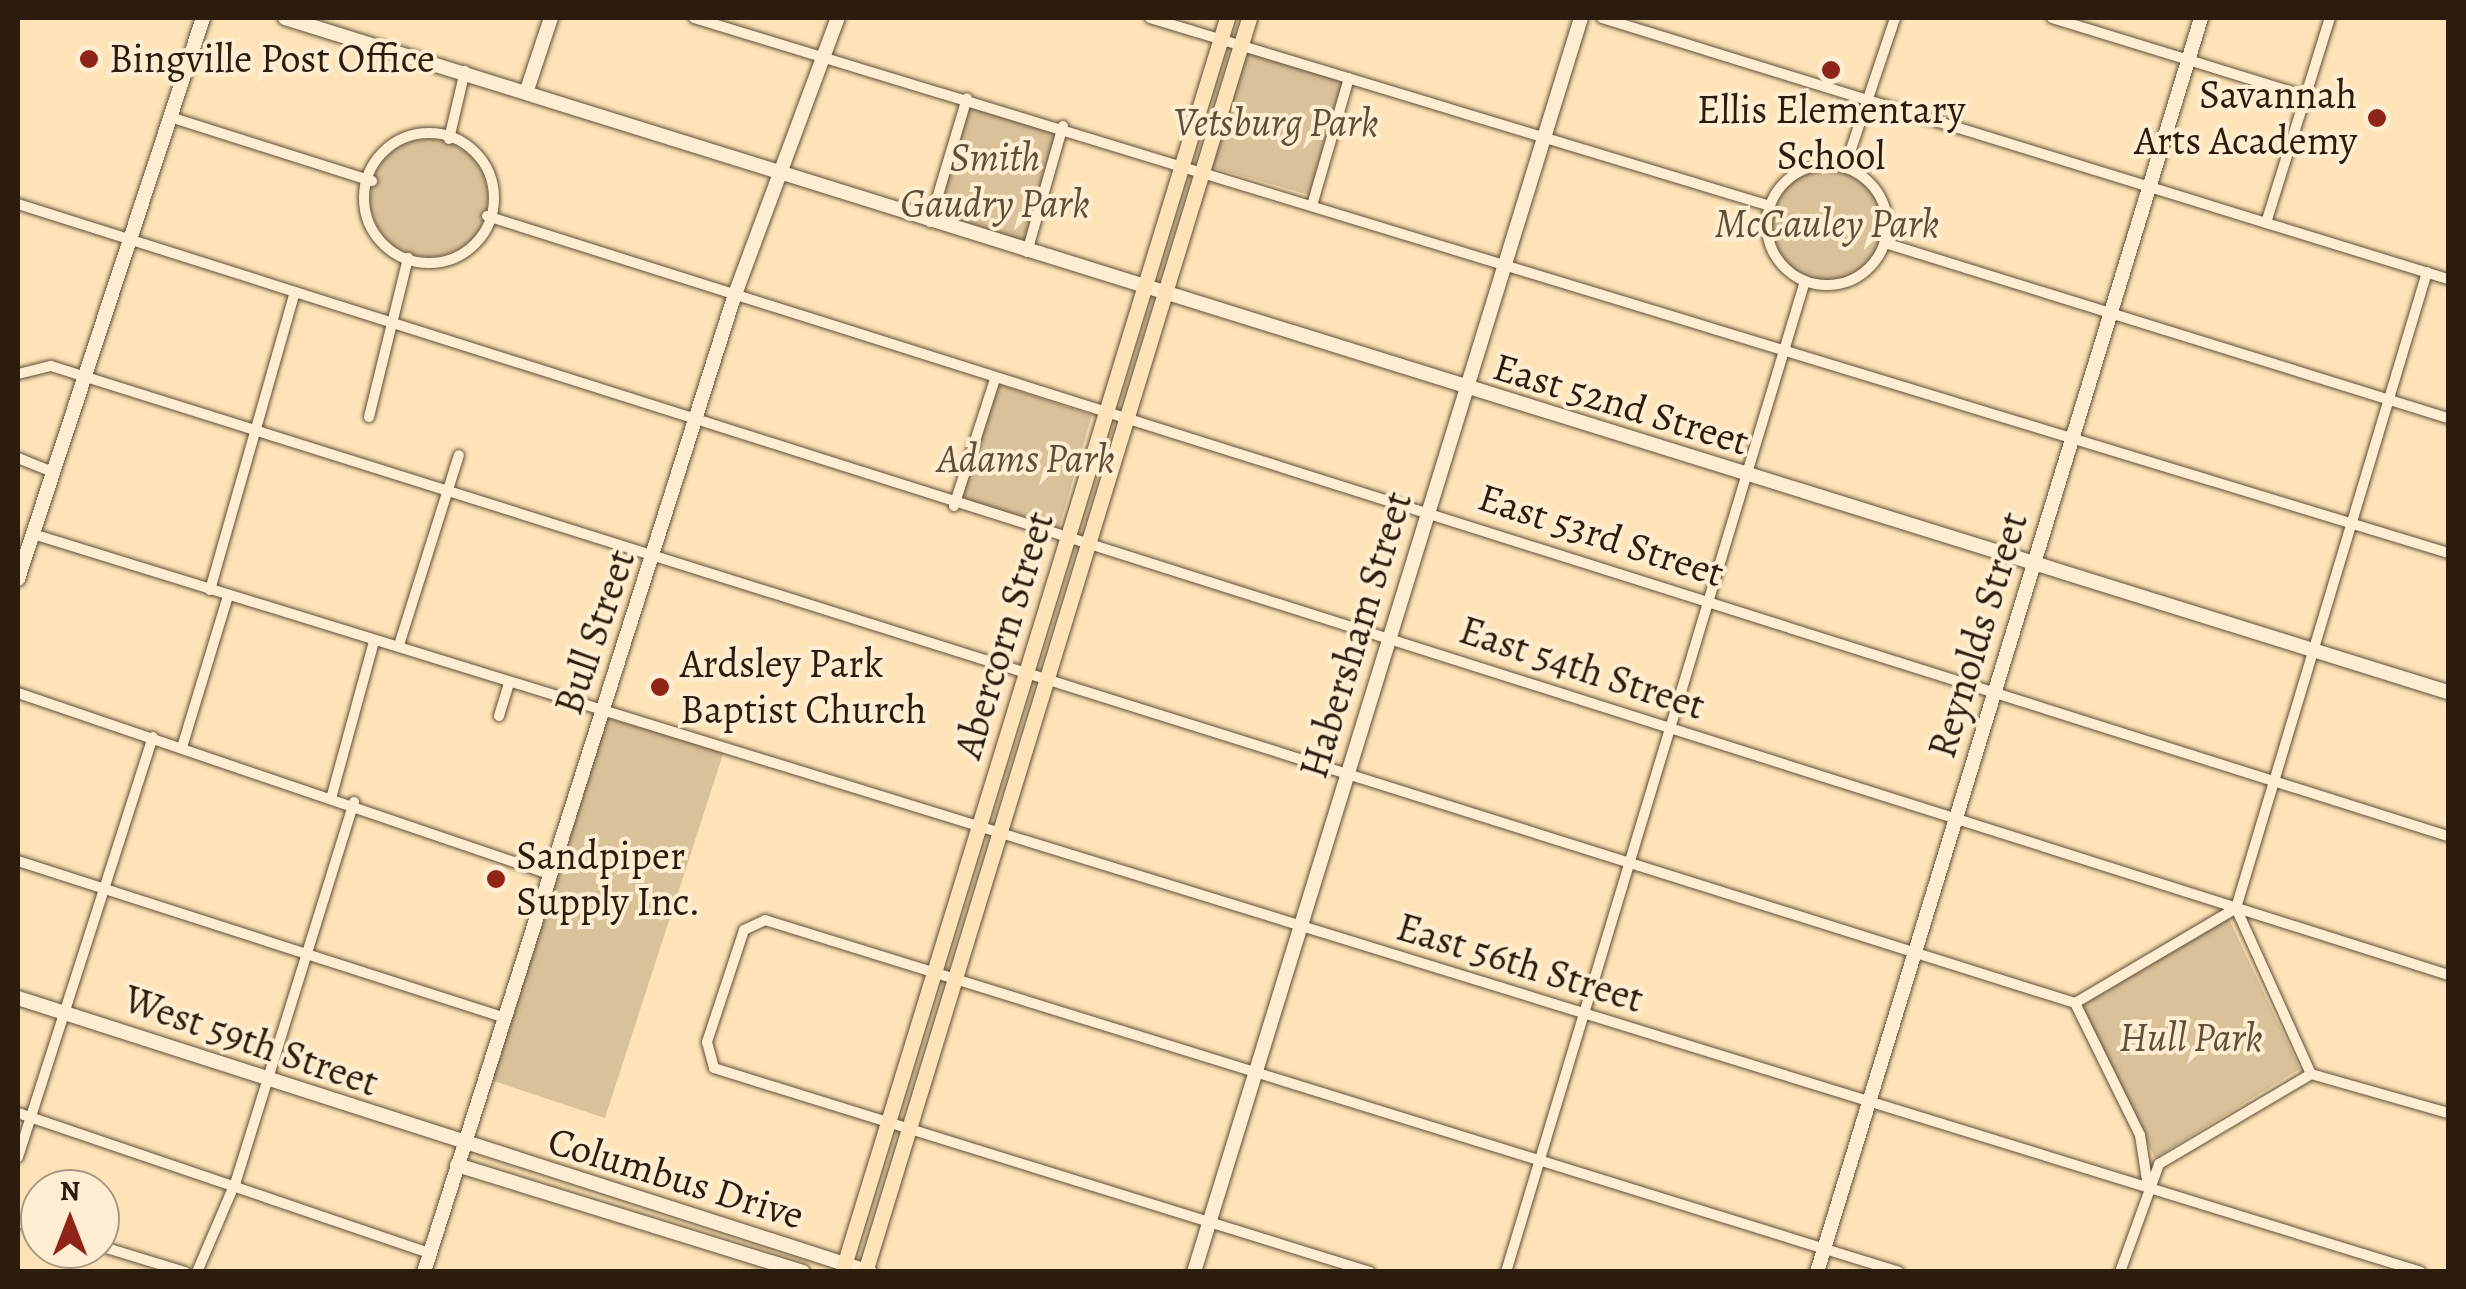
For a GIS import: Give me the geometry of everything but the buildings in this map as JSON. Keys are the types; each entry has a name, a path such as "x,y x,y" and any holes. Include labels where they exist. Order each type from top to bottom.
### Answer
{"main road":[{"name":"Abercorn Street","path":"843,1267 884,1122 1027,674 1227,18"},
{"name":"Abercorn Street","path":"867,1271 904,1129 1047,680 1249,18"}],"street":[{"path":"18,579 203,18"},
{"name":"East 52nd Street","path":"285,18 527,90 776,175 1164,296 2448,692"},
{"path":"527,90 551,18"},
{"path":"694,18 1313,202 2448,553"},
{"name":"Bull Street","path":"424,1272 502,1017 654,562 734,297 776,175 838,18"},
{"path":"1150,18 1770,206"},
{"name":"Habersham Street","path":"1194,1272 1581,18"},
{"path":"1602,18 2448,279"},
{"path":"1845,167 1894,18"},
{"path":"2052,18 2306,96"},
{"name":"Reynolds Street","path":"1816,1272 2201,18"},
{"path":"2266,223 2330,18"},
{"path":"449,139 465,71"},
{"path":"1313,202 1349,78"},
{"path":"930,223 967,98"},
{"path":"170,117 372,181"},
{"path":"1028,252 1063,126"},
{"path":"418,131 449,139 492,166 488,216 458,260 408,258 382,248 364,227 372,181 394,138 418,131"},
{"path":"1845,167 1880,195 1885,243 1851,280 1805,281 1772,250 1770,206 1800,170 1845,167"},
{"name":"East 54th Street","path":"18,204 386,320 694,425 1956,816 2448,976"},
{"name":"East 53rd Street","path":"488,216 1107,415 1995,689 2448,836"},
{"path":"1885,243 2448,418"},
{"path":"370,417 386,320 408,258"},
{"path":"2311,1074 2236,908 2426,272"},
{"path":"1506,1272 1805,281"},
{"path":"210,590 295,292"},
{"path":"18,360 21,373 51,366 654,562 1047,680 2075,1003 2140,1135 2146,1186"},
{"path":"954,506 995,379"},
{"path":"399,645 459,456"},
{"path":"18,458 52,472"},
{"name":"East 56th Street","path":"33,534 399,645 600,716 1000,831 2421,1272"},
{"path":"183,744 228,596"},
{"path":"332,794 374,640"},
{"path":"499,716 509,683"},
{"path":"18,694 332,794 549,874"},
{"path":"18,1158 108,890 154,736"},
{"path":"197,1272 236,1181 304,952 354,802"},
{"path":"18,861 502,1017"},
{"path":"2075,1003 2236,908"},
{"path":"1370,1272 904,1129 708,1064 744,930 765,920 1899,1272"},
{"name":"West 59th Street","path":"18,998 266,1078 462,1147"},
{"path":"2120,1272 2146,1186 2160,1164 2311,1074 2448,1113"},
{"path":"18,1113 236,1181 430,1253"},
{"name":"Columbus Drive","path":"462,1147 843,1267 867,1271"},
{"name":"Columbus Drive","path":"457,1165 804,1272"},
{"path":"120,1252 184,1272"}],"green space":[{"name":"Vetsburg Park","path":"1243,51 1343,81 1309,195 1208,166"},
{"name":"Smith Gaudry Park","path":"967,98 1063,126 1027,252 929,223"},
{"path":"429,139 452,143 471,156 484,175 488,198 484,221 471,240 452,253 429,257 406,253 387,240 374,221 370,198 374,175 387,156 406,143"},
{"name":"McCauley Park","path":"1827,165 1850,170 1869,183 1882,202 1887,225 1882,248 1869,267 1850,280 1827,285 1804,280 1785,267 1772,248 1767,225 1772,202 1785,183 1804,170"},
{"name":"Adams Park","path":"997,384 1092,415 1058,531 959,503"},
{"path":"600,716 724,751 605,1118 485,1078"},
{"name":"Hull Park","path":"2228,917 2300,1069 2155,1158 2081,1007"}],"place":[{"name":"Bingville Post Office","path":"89,59"},
{"name":"Ellis Elementary School","path":"1831,70"},
{"name":"Savannah Arts Academy","path":"2377,118"},
{"name":"Ardsley Park Baptist Church","path":"660,687"},
{"name":"Sandpiper Supply Inc.","path":"496,879"}]}
